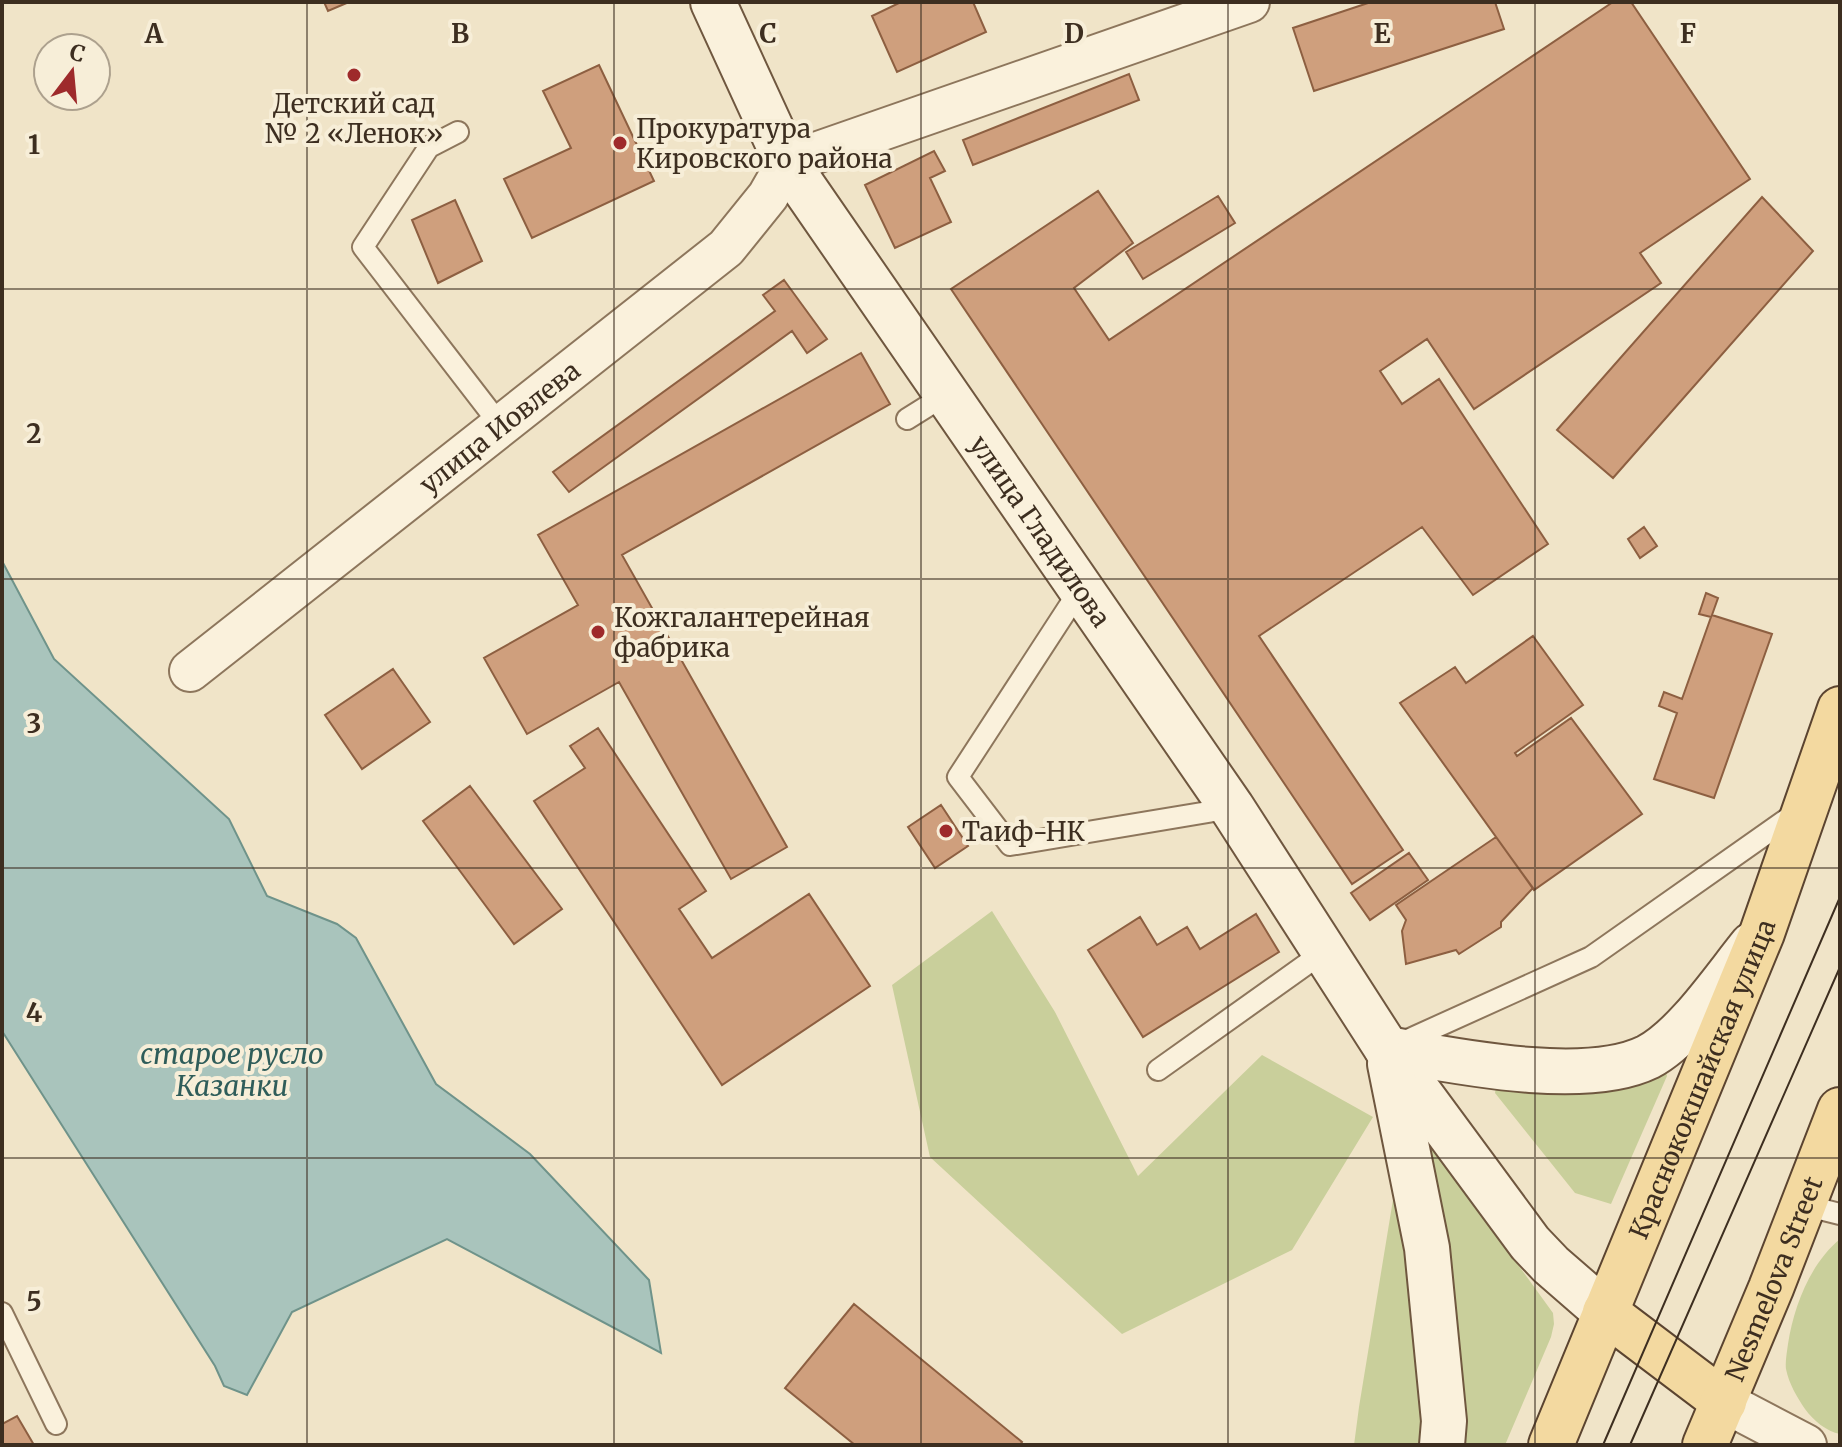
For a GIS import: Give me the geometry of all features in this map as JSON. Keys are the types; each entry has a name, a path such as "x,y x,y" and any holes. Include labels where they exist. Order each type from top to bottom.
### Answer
{"main road":[{"name":"Краснококшайская улица","path":"1551,1445 1762,933 1840,709"},
{"name":"Nesmelova Street","path":"1705,1445 1822,1209 1838,1119"},
{"path":"1605,1312 1724,1402"}],"street":[{"name":"улица Гладилова","path":"713,2 787,163 1232,808 1387,1049 1530,1243 1605,1312"},
{"path":"787,163 1249,2"},
{"name":"улица Иовлева","path":"190,671 726,248 768,196 787,163"},
{"path":"1442,1445 1444,1421 1427,1248 1387,1049 1485,1066 1565,1071 1603,1069 1648,1056 1685,1027 1762,933"},
{"path":"1724,1402 1806,1445"}],"lane":[{"path":"458,132 429,147 363,247 501,426"},
{"path":"907,419 947,394"},
{"path":"1081,588 958,777 1010,845 1232,808"},
{"path":"1387,1049 1591,957 1806,805"},
{"path":"1158,1070 1325,951"},
{"path":"2,1313 56,1424"}],"green space":[{"path":"992,911 1055,1012 1138,1176 1262,1055 1373,1117 1292,1250 1122,1334 930,1157 892,985"},
{"path":"1663,1060 1667,1076 1611,1204 1575,1193 1495,1093 1496,1087"},
{"path":"1428,1147 1434,1149 1553,1313 1551,1337 1505,1445 1461,1445"},
{"path":"1400,1157 1429,1445 1354,1445 1359,1407"},
{"path":"1840,1239 1840,1434 1821,1425 1805,1409 1791,1385 1786,1363 1791,1330 1805,1287 1820,1261"}],"water":[{"name":"старое русло Казанки","path":"2,561 54,659 229,819 267,896 337,924 356,938 436,1084 530,1154 649,1280 661,1353 447,1239 292,1312 247,1395 224,1386 215,1366 2,1031"}],"building":[{"path":"324,2 349,2 328,11"},
{"path":"901,2 973,2 986,32 897,72 872,16"},
{"path":"1371,2 1495,2 1504,29 1314,91 1293,28"},
{"path":"1613,2 1631,2 1750,179 1640,253 1661,283 1474,409 1427,339 1380,371 1402,404 1439,379 1548,544 1473,595 1422,527 1259,636 1403,850 1352,884 951,289 1098,191 1133,243 1074,288 1109,340"},
{"path":"599,65 654,181 532,238 504,179 571,148 543,91"},
{"path":"1129,74 1139,100 973,165 963,140"},
{"path":"934,151 945,171 930,178 951,222 895,248 865,185"},
{"path":"1218,196 1235,223 1143,279 1126,252"},
{"path":"1762,197 1813,251 1613,478 1557,430"},
{"path":"455,200 482,261 438,283 412,220"},
{"path":"784,280 827,339 807,353 792,331 569,492 553,472 775,311 763,295"},
{"name":"Кожгалантерейная фабрика","path":"861,353 890,404 622,555 787,847 731,879 619,682 527,734 484,658 578,605 538,535"},
{"path":"1644,527 1657,546 1640,558 1628,539"},
{"path":"1706,593 1718,598 1712,615 1772,634 1714,798 1654,779 1677,713 1659,706 1664,692 1682,699 1711,617 1699,614"},
{"path":"1533,636 1583,705 1515,753 1517,756 1571,718 1642,814 1534,890 1400,703 1455,667 1466,683"},
{"path":"393,669 430,722 362,769 325,715"},
{"path":"598,728 706,891 679,909 712,958 809,894 870,986 722,1085 534,801 585,768 570,746"},
{"path":"470,786 562,909 514,944 423,821"},
{"path":"941,805 968,846 935,868 908,827"},
{"path":"1496,837 1533,888 1501,922 1501,927 1459,954 1456,950 1406,964 1402,931 1406,920 1396,905"},
{"path":"1409,853 1428,880 1370,920 1351,893"},
{"path":"1256,914 1279,952 1143,1037 1088,950 1140,917 1157,945 1187,927 1200,949"},
{"path":"854,1304 1022,1442 1020,1445 855,1445 785,1388"},
{"path":"17,1416 34,1445 2,1445 2,1424"}],"tram line":[{"path":"1603,1445 1840,897"},
{"path":"1630,1445 1840,967"}],"place":[{"name":"Детский сад № 2 «Ленок»","path":"354,75"},
{"name":"Прокуратура Кировского района","path":"620,143"},
{"name":"Кожгалантерейная фабрика","path":"598,632"},
{"name":"Таиф-НК","path":"946,831"}]}
